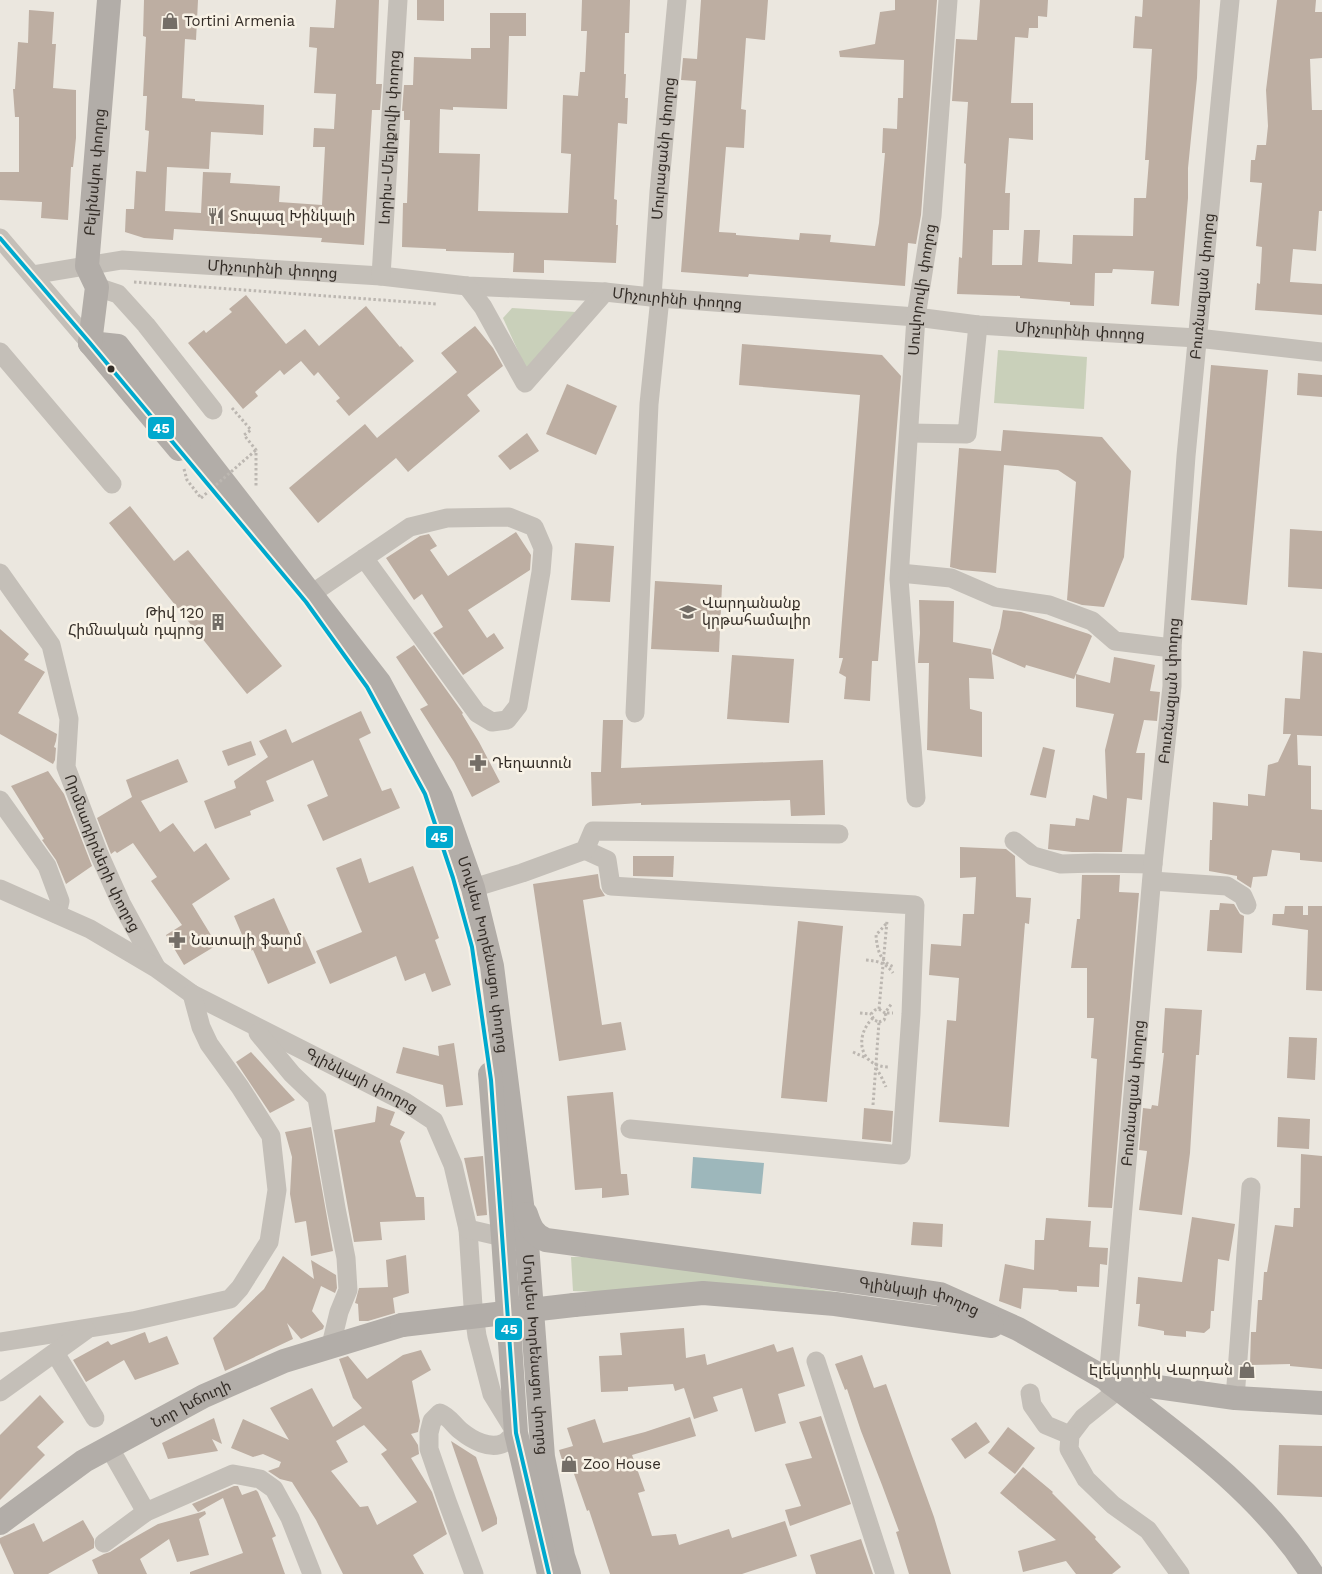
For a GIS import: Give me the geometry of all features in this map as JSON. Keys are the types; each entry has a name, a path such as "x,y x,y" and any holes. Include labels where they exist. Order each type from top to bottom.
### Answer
{"main road":[{"name":"Բելինսկու փողոց","path":"90,343 96,287 87,266 109,0"},
{"name":"Մովսես Խորենացու փողոց","path":"90,343 118,346 312,594 380,682 441,797 473,888 492,966 527,1244 543,1457 563,1556 569,1574"},
{"name":"Մովսես Խորենացու փողոց","path":"90,343 306,602 367,687 425,794 453,878 472,947 491,1080 516,1433 549,1574"},
{"name":"Գլինկայի փողոց","path":"522,1203 536,1235 546,1240 879,1284 940,1294 1018,1329 1114,1385 1235,1398 1322,1403"},
{"name":"Նոր խճուղի","path":"0,1523 84,1461 204,1396 284,1360 402,1326 703,1293 835,1304 1018,1329"},
{"path":"1114,1385 1230,1479 1274,1522 1312,1574"}],"street":[{"name":"Լորիս-Մելիքովի փողոց","path":"381,276 398,0"},
{"name":"Մուրացանի փողոց","path":"635,713 649,404 656,297 659,192 677,0"},
{"name":"Սուվորովի փողոց","path":"916,798 899,576 916,317 932,216 948,0"},
{"name":"Բուռնազյան փողոց","path":"1114,1385 1152,872 1172,686 1172,648 1186,456 1230,0"},
{"name":"Մովսես Խորենացու փողոց","path":"0,238 90,343"},
{"name":"Միչուրինի փողոց","path":"32,276 122,260 381,276 467,286 605,292 916,317 978,325 1197,338 1322,352"},
{"path":"467,286 482,307 525,383 605,292"},
{"path":"96,287 118,294 146,325 213,410"},
{"path":"909,433 967,434 978,325"},
{"path":"0,352 112,484"},
{"path":"312,594 364,558 410,527 447,518 509,516 534,527 543,548 541,572 518,706 507,720 492,722 478,713 364,558"},
{"name":"Որմնադիրների փողոց","path":"0,573 50,645 69,719 66,767 98,854 121,903 156,968"},
{"path":"899,576 951,578 995,597 1049,605 1092,621 1115,641 1172,648"},
{"path":"0,800 47,866 60,901 57,914"},
{"path":"585,850 593,831 839,834"},
{"path":"1014,841 1033,856 1061,864 1095,863 1227,886 1243,896 1247,905"},
{"path":"473,888 522,873 585,850 607,860 611,886 915,905 911,1014 901,1154 630,1129"},
{"name":"Գլինկայի փողոց","path":"0,889 90,929 156,968 192,994 405,1102 434,1121 453,1165 468,1228 477,1336 492,1394 516,1433"},
{"path":"0,1342 133,1320 230,1299 240,1288 269,1242 277,1190 271,1136 240,1087 209,1044 201,1027 192,994"},
{"path":"252,1026 292,1074 317,1098 346,1258 348,1290 338,1312 332,1346"},
{"path":"1235,1398 1252,1187"},
{"path":"468,1228 527,1244"},
{"path":"0,1392 90,1328"},
{"path":"55,1353 95,1418"},
{"path":"816,1361 885,1574"},
{"path":"1114,1385 1070,1435 1069,1449 1086,1479 1120,1510 1148,1530 1180,1574"},
{"path":"1030,1393 1032,1405 1046,1425 1070,1435"},
{"path":"474,1574 430,1449 429,1433 432,1421 440,1413 447,1416 461,1431 480,1443 494,1446 504,1443 516,1433"},
{"path":"109,1447 146,1512"},
{"path":"104,1543 146,1512 233,1474 260,1479 274,1489 290,1518 312,1574"}],"path":[{"path":"125,282 443,304"},
{"path":"187,480 201,498 256,450 244,435 251,430 232,408"},
{"path":"879,1009 884,962 887,924 876,935 877,948 884,962 895,977"},
{"path":"866,960 884,962 900,969"},
{"path":"878,1022 884,1020 885,1013 894,1000"},
{"path":"879,1009 885,1013"},
{"path":"866,1058 863,1050 862,1032 874,1010 879,1009"},
{"path":"860,1013 872,1016 878,1022"},
{"path":"873,1105 878,1022"},
{"path":"853,1052 866,1058 876,1066 886,1086 886,1094"},
{"path":"876,1066 894,1066"}],"green space":[{"path":"512,308 576,312 527,371 503,318"},
{"path":"998,350 1087,357 1084,409 994,403"},
{"path":"571,1257 713,1272 884,1300 573,1291"}],"water":[{"path":"693,1157 764,1163 761,1194 691,1188"}],"building":[{"path":"144,0 198,0 196,40 185,39 182,98 195,99 195,101 264,105 263,135 211,132 209,169 167,167 165,211 201,213 203,172 231,173 230,183 280,186 279,202 322,205 325,147 313,147 314,128 334,129 336,94 314,93 317,48 309,47 310,27 334,28 336,0 379,0 376,84 382,84 380,110 372,110 364,245 321,242 322,238 174,229 173,240 144,238 125,232 126,209 134,209 136,171 146,172 149,131 145,130 147,96 143,96 146,37 143,36"},
{"path":"417,0 444,0 444,21 417,20"},
{"path":"582,0 630,0 629,33 625,33 624,74 626,74 625,98 628,98 627,124 618,123 614,199 617,200 616,225 618,225 616,263 544,260 544,273 513,272 514,253 446,251 446,249 402,247 403,203 407,203 410,120 404,120 404,111 402,111 404,85 413,85 414,57 471,59 471,48 490,48 490,13 526,13 526,36 509,36 507,109 453,107 453,110 440,109 439,153 480,154 478,211 568,213 571,154 561,153 563,95 578,96 580,72 585,72 587,31 581,31"},
{"path":"701,0 768,0 765,40 746,38 741,109 746,110 744,148 726,147 719,232 799,240 800,233 831,235 830,242 875,246 879,223 885,153 882,153 883,128 897,129 898,98 903,98 904,60 840,57 839,51 875,44 880,12 895,10 895,0 937,0 921,215 916,244 908,243 905,286 749,274 748,277 681,272 696,81 681,80 683,58 697,59"},
{"path":"980,0 1048,0 1047,17 1038,16 1038,28 1029,28 1028,38 1015,37 1011,103 1033,103 1033,140 1009,138 1005,193 1010,193 1009,230 993,230 992,265 1022,265 1024,230 1040,230 1038,262 1072,264 1073,235 1133,236 1134,198 1146,198 1149,160 1145,160 1152,49 1133,48 1135,16 1142,17 1143,0 1200,0 1197,78 1188,168 1188,198 1179,306 1151,304 1154,271 1113,269 1112,273 1095,273 1094,306 1070,305 1070,302 1020,298 1020,296 957,294 959,257 962,258 966,164 964,163 968,102 952,101 956,39 977,40"},
{"path":"1277,0 1316,0 1315,12 1322,12 1322,58 1310,59 1312,110 1322,110 1322,211 1319,211 1316,251 1293,249 1290,282 1322,284 1322,315 1255,310 1257,283 1260,284 1262,247 1256,246 1262,183 1250,182 1251,160 1255,160 1257,145 1266,145 1268,126 1266,90"},
{"path":"29,10 54,12 52,44 56,44 53,88 76,90 76,138 73,167 71,167 68,220 41,218 42,202 0,200 0,172 19,172 19,117 15,117 13,89 15,89 18,42 28,43"},
{"path":"246,295 286,344 305,329 319,346 366,306 414,361 349,416 336,401 340,398 318,372 314,376 301,361 284,375 280,370 255,392 258,396 243,409 188,343 204,330 206,333 232,312 229,309"},
{"path":"475,326 493,348 503,366 467,395 480,411 408,472 396,458 318,523 289,488 365,424 377,438 457,372 441,353"},
{"path":"742,344 882,355 901,376 878,661 872,661 870,701 844,699 846,677 839,673 843,658 839,658 860,395 739,385"},
{"path":"1211,365 1268,370 1247,605 1191,600"},
{"path":"1298,373 1322,375 1322,397 1297,395"},
{"path":"567,384 617,406 596,455 546,434"},
{"path":"1003,430 1102,437 1131,471 1124,557 1104,607 1082,605 1067,600 1076,482 1058,470 1004,465 996,573 961,570 950,567 959,448 1001,451"},
{"path":"527,433 539,451 510,470 498,456"},
{"name":"Թիվ 120 Հիմնական դպրոց","path":"130,506 174,561 188,550 282,666 247,694 109,523"},
{"path":"1290,529 1322,531 1322,589 1288,587"},
{"path":"516,532 531,555 530,570 468,610 487,638 494,633 504,648 463,675 433,633 443,627 422,594 414,600 386,558 420,536 429,534 437,546 430,550 448,576"},
{"path":"575,543 614,546 610,602 571,600"},
{"path":"655,581 722,585 719,652 651,649"},
{"path":"919,600 954,601 953,642 991,649 994,679 969,678 970,709 982,712 982,757 927,750 929,663 918,663 920,633"},
{"path":"1003,610 1021,612 1092,636 1074,679 1026,665 1025,668 992,654"},
{"path":"0,629 29,654 24,660 45,672 18,713 57,734 53,764 0,734"},
{"path":"414,645 463,713 500,782 472,797 454,762 420,709 428,705 396,657"},
{"path":"1303,651 1322,653 1322,736 1297,735 1298,765 1311,766 1311,809 1322,810 1322,862 1300,860 1300,853 1272,850 1267,876 1253,877 1251,888 1237,879 1237,876 1209,871 1213,802 1248,806 1248,794 1265,796 1268,765 1278,762 1291,734 1283,734 1285,698 1300,699"},
{"path":"732,655 794,659 789,723 727,719"},
{"path":"1114,657 1155,665 1150,691 1160,692 1157,721 1144,720 1136,753 1145,753 1142,800 1127,798 1122,852 1072,852 1048,849 1050,824 1075,826 1076,818 1089,820 1093,795 1107,799 1105,750 1114,714 1076,707 1076,674 1110,683"},
{"path":"361,711 371,733 359,739 382,791 391,788 400,808 323,841 307,805 328,796 313,760 266,781 274,801 250,811 251,815 215,829 204,801 236,788 234,781 268,757 259,741 286,729 292,743"},
{"path":"603,720 623,720 621,768 823,760 825,815 791,816 790,800 641,805 641,803 592,806 591,772 601,772"},
{"path":"251,741 256,755 228,766 222,751"},
{"path":"1043,747 1055,750 1046,798 1030,795"},
{"path":"178,759 188,782 141,801 160,832 173,823 194,852 206,843 230,879 192,904 217,945 184,965 166,935 182,925 151,881 157,877 133,843 117,853 115,851 111,854 97,818 132,797 126,780"},
{"path":"48,771 64,794 92,866 66,884 56,860 42,840 44,839 11,786"},
{"path":"960,847 1006,849 1015,856 1016,897 1031,898 1029,924 1025,923 1009,1127 939,1122 947,1020 956,1021 959,978 929,975 931,944 961,946 963,914 974,914 976,877 960,878"},
{"path":"633,856 674,856 673,877 633,876"},
{"path":"361,858 369,883 413,866 439,938 435,940 451,985 432,992 425,973 405,981 396,956 330,984 316,951 362,932 336,868"},
{"path":"598,874 600,888 605,896 583,900 602,1025 621,1022 626,1050 559,1061 533,884"},
{"path":"1082,875 1120,875 1119,892 1139,893 1112,1208 1088,1207 1097,1059 1091,1058 1094,1018 1087,1018 1087,968 1071,968 1077,919 1080,919"},
{"path":"274,898 292,938 303,934 316,963 268,984 253,950 249,951 234,916"},
{"path":"1220,903 1234,904 1240,914 1244,916 1242,953 1207,951 1210,910 1219,910"},
{"path":"1285,906 1303,906 1303,915 1308,915 1308,906 1322,906 1322,991 1306,990 1308,930 1272,925 1273,914 1284,914"},
{"path":"798,921 843,926 827,1102 781,1098"},
{"path":"1165,1008 1202,1010 1199,1055 1196,1055 1190,1153 1182,1215 1139,1210 1147,1151 1139,1150 1143,1108 1151,1109 1152,1105 1158,1106 1164,1053 1162,1053"},
{"path":"1289,1037 1317,1038 1315,1080 1287,1078"},
{"path":"454,1043 463,1105 446,1107 443,1085 396,1073 403,1047 439,1056 438,1046"},
{"path":"251,1052 295,1100 270,1113 236,1062"},
{"path":"613,1092 621,1174 627,1174 629,1195 602,1198 602,1188 575,1190 567,1096"},
{"path":"377,1106 395,1112 390,1125 405,1132 400,1141 416,1197 424,1197 425,1220 380,1222 382,1240 354,1242 334,1130 375,1122"},
{"path":"864,1108 893,1111 891,1142 862,1139"},
{"path":"1278,1117 1310,1119 1309,1149 1277,1147"},
{"path":"311,1127 333,1251 311,1256 306,1221 295,1223 290,1194 292,1157 285,1132"},
{"path":"1301,1154 1322,1156 1322,1369 1290,1366 1290,1364 1250,1365 1251,1332 1256,1332 1258,1300 1262,1300 1264,1272 1267,1272 1275,1225 1293,1227 1294,1208 1300,1208"},
{"path":"483,1156 487,1215 477,1216 464,1158"},
{"path":"1192,1217 1235,1224 1229,1261 1218,1259 1214,1311 1211,1311 1210,1328 1204,1333 1186,1331 1186,1337 1164,1335 1164,1331 1138,1326 1140,1304 1136,1304 1138,1277 1182,1282"},
{"path":"1046,1218 1091,1221 1089,1247 1108,1248 1107,1265 1100,1264 1099,1287 1077,1286 1077,1292 1023,1288 1021,1309 999,1301 1005,1264 1034,1270 1035,1240 1044,1240"},
{"path":"913,1222 943,1224 942,1247 911,1245"},
{"path":"406,1255 409,1293 393,1298 395,1313 368,1321 359,1321 358,1304 355,1303 359,1288 388,1287 386,1260"},
{"path":"283,1256 314,1279 311,1260 336,1275 337,1288 335,1293 321,1286 312,1311 324,1326 323,1329 301,1339 287,1323 293,1339 225,1371 213,1338 264,1289"},
{"path":"684,1328 686,1358 705,1354 707,1365 774,1344 777,1352 793,1347 805,1386 778,1394 786,1423 755,1432 742,1388 713,1397 718,1411 694,1419 684,1388 675,1391 673,1384 628,1387 628,1391 601,1392 599,1356 622,1355 620,1333"},
{"path":"145,1332 149,1343 167,1336 179,1364 135,1380 124,1360 86,1382 73,1360 108,1341 111,1345"},
{"path":"421,1350 431,1370 412,1381 420,1421 418,1432 411,1434 418,1445 419,1454 411,1458 432,1492 447,1534 413,1555 424,1574 343,1574 316,1520 292,1482 280,1479 268,1471 279,1467 281,1462 263,1454 253,1457 231,1448 243,1419 289,1440 270,1408 312,1388 333,1427 362,1408 353,1398 339,1359 348,1356 367,1379 403,1355","holes":["364,1425 387,1450 381,1454 417,1502 377,1525 368,1506 360,1507 331,1471 348,1462 336,1441"]},
{"path":"862,1355 874,1388 886,1384 934,1517 951,1574 909,1574 896,1532 899,1531 847,1389 845,1390 835,1364"},
{"path":"40,1395 64,1422 37,1447 45,1455 0,1500 0,1435"},
{"path":"821,1416 851,1504 790,1526 785,1510 801,1506 785,1464 812,1458 799,1422"},
{"path":"690,1417 696,1436 632,1455 645,1491 638,1493 652,1536 676,1534 679,1545 729,1529 732,1538 785,1521 797,1556 742,1574 610,1574 589,1510 587,1511 573,1471 566,1473 559,1450 573,1446 567,1428 595,1419 603,1443"},
{"path":"214,1418 222,1444 212,1439 218,1451 168,1459 162,1443"},
{"path":"976,1422 990,1442 965,1459 951,1439"},
{"path":"1008,1427 1035,1448 1015,1474 988,1453"},
{"path":"451,1441 476,1457 497,1518 497,1524 482,1532"},
{"path":"1279,1445 1322,1446 1322,1497 1277,1495"},
{"path":"1023,1467 1053,1492 1096,1537 1095,1539 1121,1567 1112,1574 1076,1574 1066,1561 1023,1572 1018,1551 1056,1540 1000,1493"},
{"path":"238,1486 242,1495 256,1490 258,1492 276,1536 272,1538 285,1574 190,1574 190,1572 243,1553 223,1498 198,1512 192,1504"},
{"path":"205,1511 206,1514 199,1519 209,1555 177,1562 169,1539 140,1559 147,1574 98,1574 92,1560 110,1552 158,1524"},
{"path":"83,1520 94,1539 94,1548 48,1574 14,1574 0,1543 0,1538 34,1523 43,1542"},
{"path":"861,1539 873,1574 816,1574 810,1555"}],"transit line":[{"name":"45","path":"0,238 306,602 367,687 425,794 453,878 472,947 491,1080 516,1433 549,1574"}],"place":[{"name":"Tortini Armenia","path":"170,21"},
{"name":"Տոպազ Խինկալի","path":"216,216"},
{"name":"Վարդանանք կրթահամալիր","path":"688,612"},
{"name":"Թիվ 120 Հիմնական դպրոց","path":"218,622"},
{"name":"Դեղատուն","path":"478,763"},
{"name":"Նատալի ֆարմ","path":"177,940"},
{"name":"Էլեկտրիկ Վարդան","path":"1247,1370"},
{"name":"Zoo House","path":"569,1464"}]}
